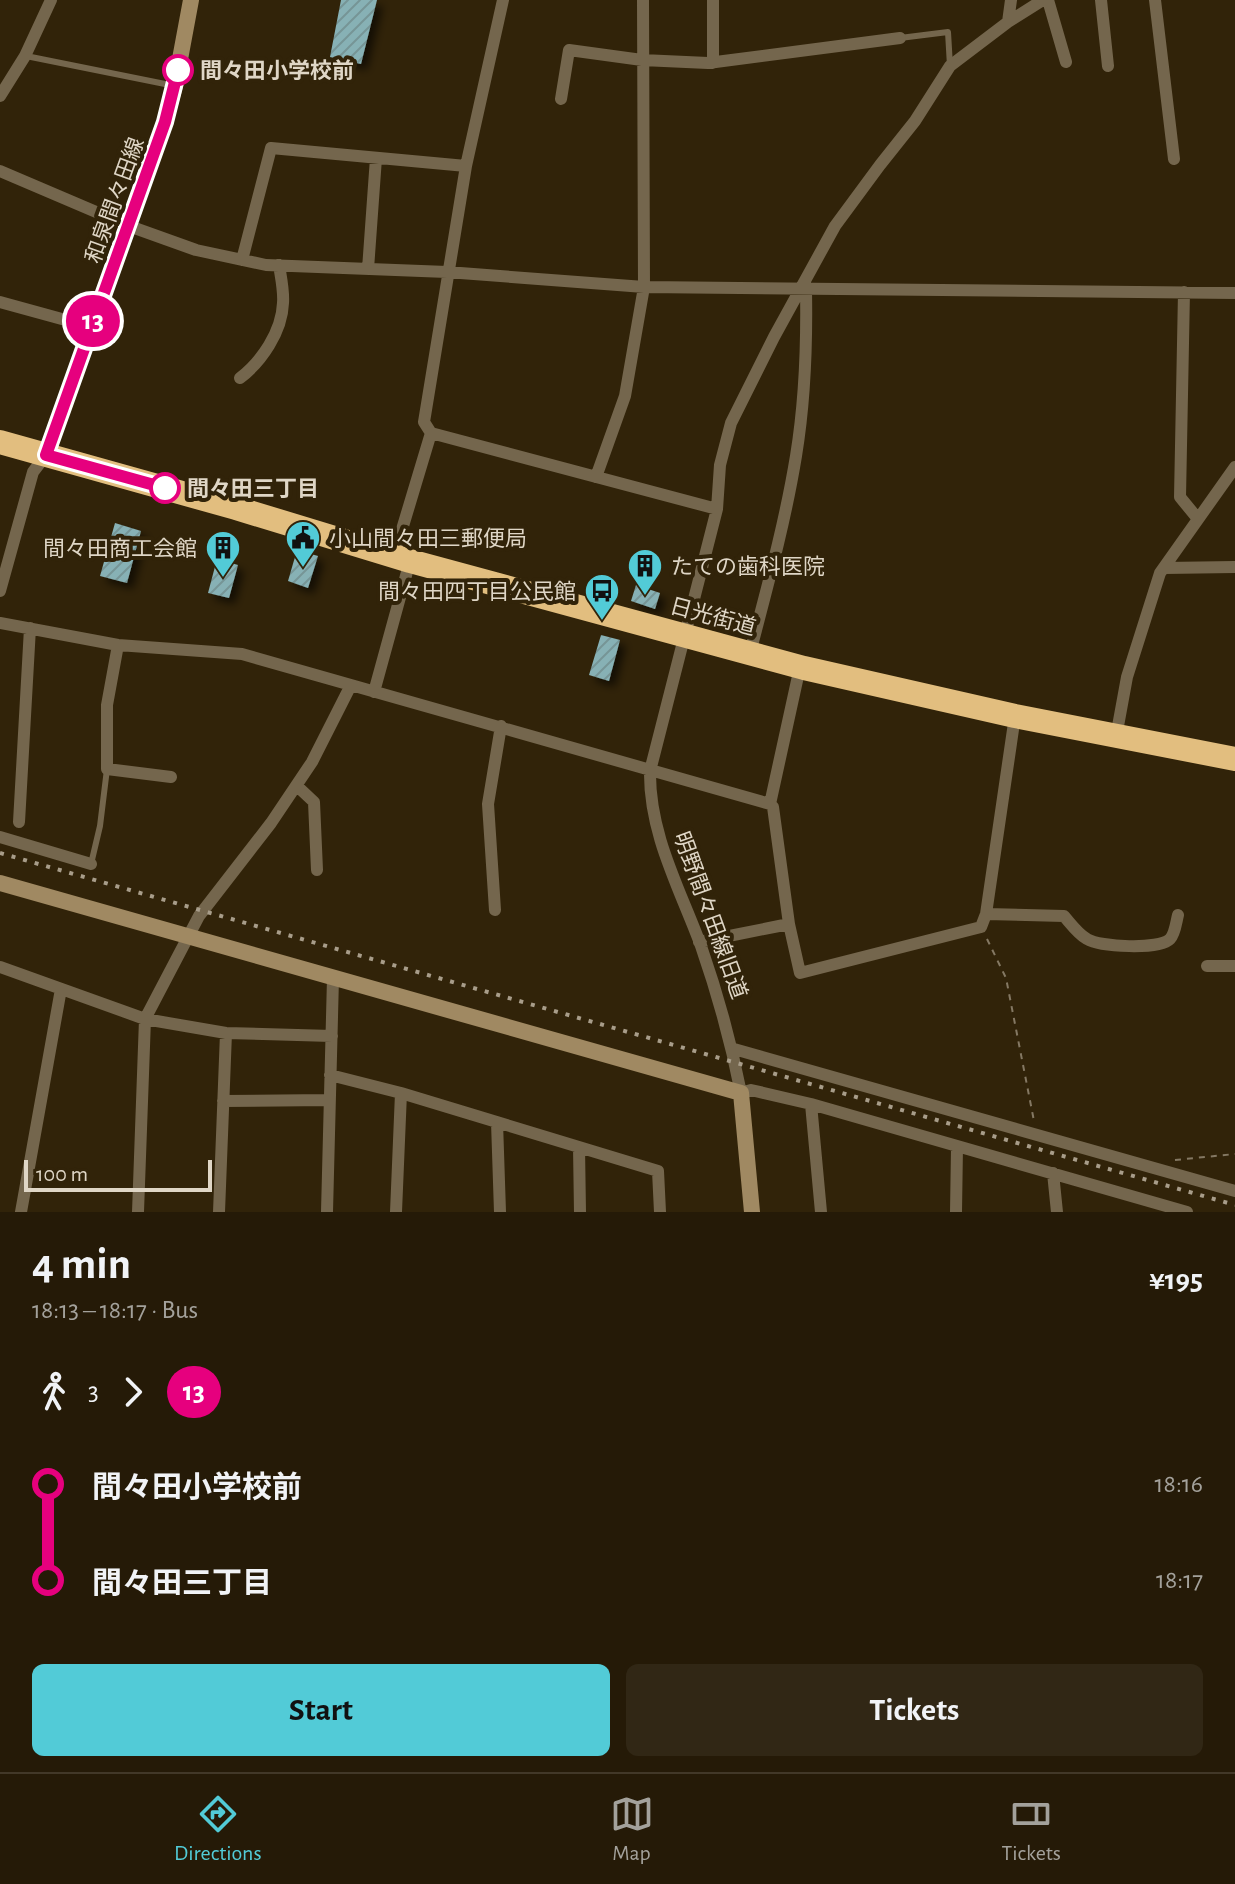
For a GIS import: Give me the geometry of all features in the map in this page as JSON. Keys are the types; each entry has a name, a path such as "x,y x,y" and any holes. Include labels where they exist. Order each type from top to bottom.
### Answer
{"highway":[{"name":"日光街道","path":"0,442 221,503 402,558 800,667 1015,716 1235,759"}],"street":[{"path":"0,96 25,56 51,0"},
{"name":"和泉間々田線","path":"46,455 129,226 175,86 191,0"},
{"path":"503,0 466,166 424,422 431,433 717,509"},
{"path":"596,477 625,396 644,287 643,0"},
{"path":"713,0 713,63"},
{"path":"1008,22 1011,0"},
{"path":"950,66 1008,22 1046,0 1066,62"},
{"path":"1101,0 1108,66"},
{"path":"1155,0 1174,159"},
{"path":"561,99 569,50 642,60 713,63 900,38"},
{"name":"明野間々田線旧道","path":"752,1212 734,1049 659,834 649,790 650,771 717,509 720,465 731,423 835,226 915,121 950,66"},
{"path":"242,260 271,148 466,166"},
{"path":"368,269 376,158"},
{"path":"0,171 129,226 196,250 279,265 447,272 644,287 1235,293"},
{"path":"240,378 258,364 275,332 284,305 279,265"},
{"path":"750,653 789,500 797,452 807,359 802,290"},
{"path":"1184,292 1180,497 1198,519"},
{"path":"0,302 91,327"},
{"path":"374,692 431,433"},
{"path":"0,591 33,472 46,455"},
{"path":"1116,737 1127,677 1164,568 1235,467"},
{"path":"1164,568 1235,567"},
{"path":"0,623 118,645 242,654 770,804 773,807 789,924 800,973 981,927 986,914 1015,716"},
{"path":"19,822 30,628"},
{"path":"118,645 107,705 107,769 171,777"},
{"path":"770,804 800,667"},
{"path":"138,1212 145,1019 203,910 297,786 351,685"},
{"path":"495,910 488,804 501,726"},
{"path":"297,786 314,802 317,870"},
{"path":"0,837 91,864"},
{"path":"0,883 741,1093 751,1090 811,1104 1053,1173 1146,1206 1187,1212"},
{"path":"986,914 1064,916 1083,938 1094,943 1140,946 1172,938 1178,915"},
{"path":"699,942 789,924"},
{"path":"1207,966 1235,966"},
{"path":"0,967 145,1019 226,1033 332,1036"},
{"path":"327,1212 333,978"},
{"path":"21,1212 61,989"},
{"path":"219,1212 226,1033"},
{"path":"734,1049 1235,1191"},
{"path":"330,1075 401,1093 658,1171 660,1212"},
{"path":"396,1212 401,1093"},
{"path":"223,1101 329,1100"},
{"path":"811,1104 821,1212"},
{"path":"497,1122 500,1212"},
{"path":"579,1147 580,1212"},
{"path":"956,1212 957,1147"},
{"path":"1053,1173 1057,1212"}],"lane":[{"path":"900,38 948,32 950,66"},
{"path":"25,56 175,86"},
{"path":"91,864 100,826 107,769"}],"path":[{"path":"981,927 1006,978 1021,1044 1035,1128 1033,1134"},
{"path":"1150,1168 1151,1163 1235,1154"}],"building":[{"path":"341,0 377,0 361,64 330,57"},
{"path":"115,523 141,531 127,583 100,576"},
{"name":"小山間々田三郵便局","path":"297,550 318,556 308,588 288,581"},
{"name":"間々田商工会館","path":"217,559 238,565 229,598 208,593"},
{"name":"たての歯科医院","path":"636,585 660,593 655,609 631,601"},
{"path":"601,635 620,640 609,681 589,675"}],"railway":[{"path":"0,853 1235,1205"}],"bus line":[{"name":"13","path":"165,488 46,455 165,122 178,70"}],"place":[{"name":"間々田小学校前","path":"178,70"},
{"name":"間々田三丁目","path":"165,488"},
{"name":"小山間々田三郵便局","path":"303,569"},
{"name":"間々田商工会館","path":"223,579"},
{"name":"たての歯科医院","path":"645,597"},
{"name":"間々田四丁目公民館","path":"602,622"}]}
